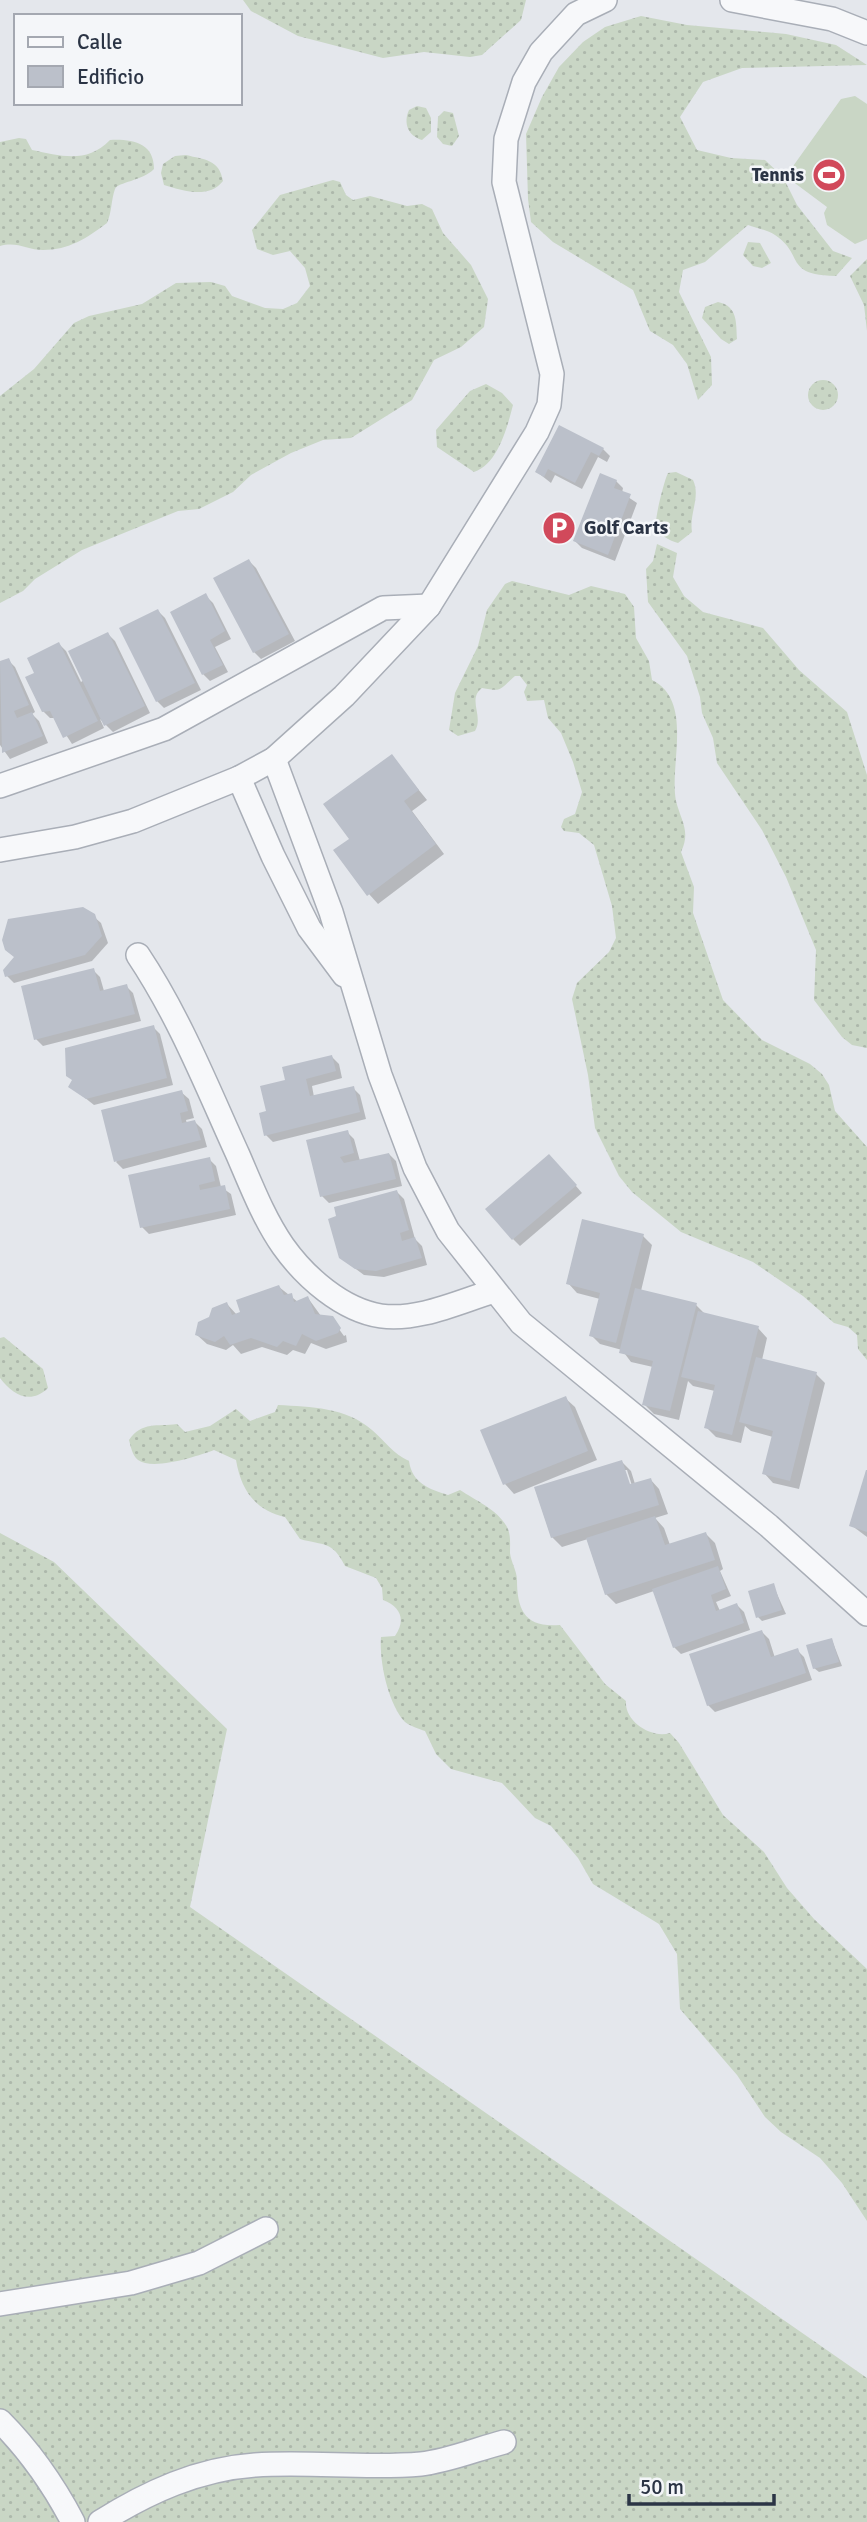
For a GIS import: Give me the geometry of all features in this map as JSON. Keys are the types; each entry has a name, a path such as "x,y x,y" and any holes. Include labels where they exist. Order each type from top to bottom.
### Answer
{"street":[{"path":"0,850 75,837 133,821 239,778 274,759 344,696 429,606 537,432 549,405 552,374 504,182 506,139 524,82 541,52 576,14 605,0"},
{"path":"732,0 832,19 867,33"},
{"path":"0,786 164,729 383,608 429,606"},
{"path":"274,759 331,912 380,1075 415,1168 448,1231 521,1323 769,1526 867,1614"},
{"path":"239,778 273,856 309,928 353,987"},
{"path":"138,955 169,1002 255,1192 283,1245 320,1286 349,1306 380,1316 415,1316 494,1291"},
{"path":"0,2304 131,2283 199,2263 266,2229"},
{"path":"0,2421 26,2447 53,2485 73,2522"},
{"path":"100,2522 141,2497 190,2477 253,2465 373,2466 424,2463 504,2442"}],"green space":[{"path":"243,0 526,0 521,20 482,55 470,57 424,52 383,58 298,36 251,11"},
{"path":"641,16 687,25 786,34 836,45 867,65 742,68 703,82 680,117 697,150 731,158 765,160 783,177 797,205 833,251 852,258 836,276 808,272 797,263 784,242 765,230 748,225 705,262 683,270 679,292 711,357 712,385 698,400 687,364 673,345 650,331 633,290 553,242 531,222 526,134 542,97 559,67 583,42 605,27"},
{"name":"Tennis","path":"855,96 867,104 867,239 855,244 827,225 824,213 827,207 792,181 791,169 841,99"},
{"path":"417,106 426,108 431,118 431,132 422,140 410,132 407,124 409,110"},
{"path":"444,111 453,113 459,136 452,146 443,144 437,137 438,117"},
{"path":"26,139 32,150 73,156 92,153 110,140 127,140 146,148 153,160 154,169 117,187 107,223 77,242 61,248 43,250 12,245 0,246 0,142"},
{"path":"186,155 215,164 223,181 217,187 203,192 164,185 161,173 163,164 175,156"},
{"path":"333,180 340,182 346,195 353,200 370,196 407,206 422,204 432,209 443,233 471,265 488,299 484,327 461,347 434,360 412,400 351,438 323,440 291,453 251,475 233,492 199,509 178,511 82,550 35,579 23,591 0,603 0,396 34,369 74,323 89,316 142,304 176,283 211,282 225,286 232,296 265,308 283,309 297,303 310,286 305,268 290,251 273,255 257,249 252,230 280,195"},
{"path":"748,242 760,243 771,263 762,268 753,266 743,255"},
{"path":"867,259 867,331 864,305 850,276"},
{"path":"718,302 729,307 735,316 737,339 729,344 702,318 705,307"},
{"path":"823,380 829,381 837,389 837,401 829,409 823,410 817,409 809,401 808,395 809,389 817,381"},
{"path":"486,384 502,393 513,405 495,453 482,468 474,472 437,447 436,430 470,391"},
{"path":"676,472 693,480 696,493 692,532 678,543 662,535 656,525 666,477 668,473"},
{"path":"657,544 677,553 673,577 684,596 703,612 763,628 799,670 847,712 867,775 867,1048 852,1045 842,1037 814,1000 816,950 786,877 762,830 717,763 713,738 702,713 700,697 687,656 648,602 646,569 653,561"},
{"path":"512,581 569,595 591,586 625,594 634,607 636,638 649,661 652,680 665,690 676,718 676,801 685,832 681,852 694,887 693,913 723,1000 762,1040 810,1064 822,1074 829,1085 835,1111 867,1147 867,1360 858,1349 857,1335 848,1327 834,1323 803,1296 753,1262 681,1232 632,1192 619,1176 595,1128 588,1075 572,999 577,983 609,952 616,938 612,906 594,845 579,833 564,831 561,827 564,819 575,814 582,792 573,762 561,733 548,718 544,700 527,701 524,692 527,685 520,676 515,676 500,689 482,688 478,692 478,720 475,731 458,736 449,730 455,693 478,646 487,610 505,584"},
{"path":"4,1337 43,1369 48,1388 35,1396 22,1396 10,1389 0,1378 0,1338"},
{"path":"278,1405 328,1410 362,1422 409,1461 414,1475 422,1484 448,1495 460,1490 498,1515 509,1533 517,1591 525,1615 539,1623 560,1625 605,1684 626,1701 629,1715 640,1727 655,1733 670,1733 679,1743 723,1815 764,1852 787,1888 814,1919 867,1969 867,2221 842,2183 820,2158 781,2132 765,2117 737,2075 680,2009 677,1954 659,1924 593,1884 578,1858 551,1826 535,1818 502,1783 451,1769 436,1754 425,1731 405,1722 389,1694 381,1647 381,1637 395,1636 401,1619 398,1610 383,1600 382,1588 376,1578 345,1566 336,1552 327,1545 300,1539 285,1517 257,1504 241,1480 236,1460 214,1450 154,1464 138,1460 132,1451 129,1440 145,1427 177,1424 185,1432 210,1426 236,1409 250,1421 275,1412"},
{"path":"0,1533 54,1562 227,1729 190,1907 867,2378 867,2522 0,2522"}],"building":[{"path":"559,425 604,448 599,456 591,452 575,483 548,469 544,477 535,472"},
{"path":"600,473 617,480 614,488 631,494 608,555 573,541"},
{"path":"249,559 289,634 253,653 213,578"},
{"path":"206,593 225,631 210,640 223,665 202,675 170,612"},
{"path":"158,609 195,683 156,702 119,628"},
{"path":"108,632 145,706 104,726 68,651"},
{"path":"59,642 98,721 63,738 50,711 42,712 25,677 34,673 27,658"},
{"path":"9,658 29,705 14,711 17,718 32,712 43,736 2,753 0,661"},
{"path":"392,754 419,790 404,801 436,844 367,896 333,850 349,839 323,804"},
{"path":"83,907 95,914 102,936 85,955 5,977 3,970 14,957 5,950 2,940 8,919"},
{"path":"94,968 100,991 127,984 135,1014 34,1040 21,986"},
{"path":"154,1025 167,1078 86,1099 68,1087 72,1080 66,1076 65,1048"},
{"path":"332,1055 336,1071 306,1079 310,1096 354,1086 360,1112 264,1136 259,1113 266,1111 260,1086 285,1080 282,1067"},
{"path":"182,1090 188,1111 180,1113 182,1123 195,1120 201,1140 114,1162 101,1110"},
{"path":"348,1130 354,1153 340,1157 344,1163 389,1153 396,1179 320,1197 306,1140"},
{"path":"549,1154 577,1185 512,1240 485,1209"},
{"path":"210,1157 215,1181 199,1185 200,1190 225,1185 230,1209 140,1228 128,1175"},
{"path":"397,1190 409,1230 400,1233 402,1241 415,1237 422,1258 376,1271 355,1269 339,1258 328,1219 336,1216 334,1207"},
{"path":"582,1219 644,1234 616,1343 589,1336 600,1293 566,1284"},
{"path":"279,1285 284,1295 292,1293 294,1302 308,1296 315,1314 333,1316 341,1328 338,1333 316,1341 302,1334 296,1346 283,1341 277,1347 251,1338 230,1345 224,1336 215,1342 195,1335 198,1322 209,1317 212,1308 227,1302 232,1315 240,1312 236,1300"},
{"path":"635,1288 697,1303 670,1411 642,1405 653,1361 619,1353"},
{"path":"698,1311 759,1326 732,1435 704,1428 715,1385 681,1377"},
{"path":"756,1357 817,1372 790,1481 762,1474 773,1431 739,1422"},
{"path":"566,1396 588,1451 503,1485 480,1430"},
{"path":"622,1460 630,1484 651,1478 659,1505 551,1538 534,1487"},
{"path":"867,1470 867,1532 849,1526"},
{"path":"655,1516 665,1545 706,1532 715,1560 605,1595 586,1538"},
{"path":"718,1566 726,1589 711,1595 716,1611 737,1603 744,1623 673,1648 652,1589"},
{"path":"774,1583 782,1610 756,1618 748,1591"},
{"path":"762,1630 771,1657 798,1648 806,1673 707,1706 689,1654"},
{"path":"832,1638 839,1662 813,1669 806,1645"}],"place":[{"name":"Tennis","path":"829,175"},
{"name":"Golf Carts","path":"559,528"}]}
